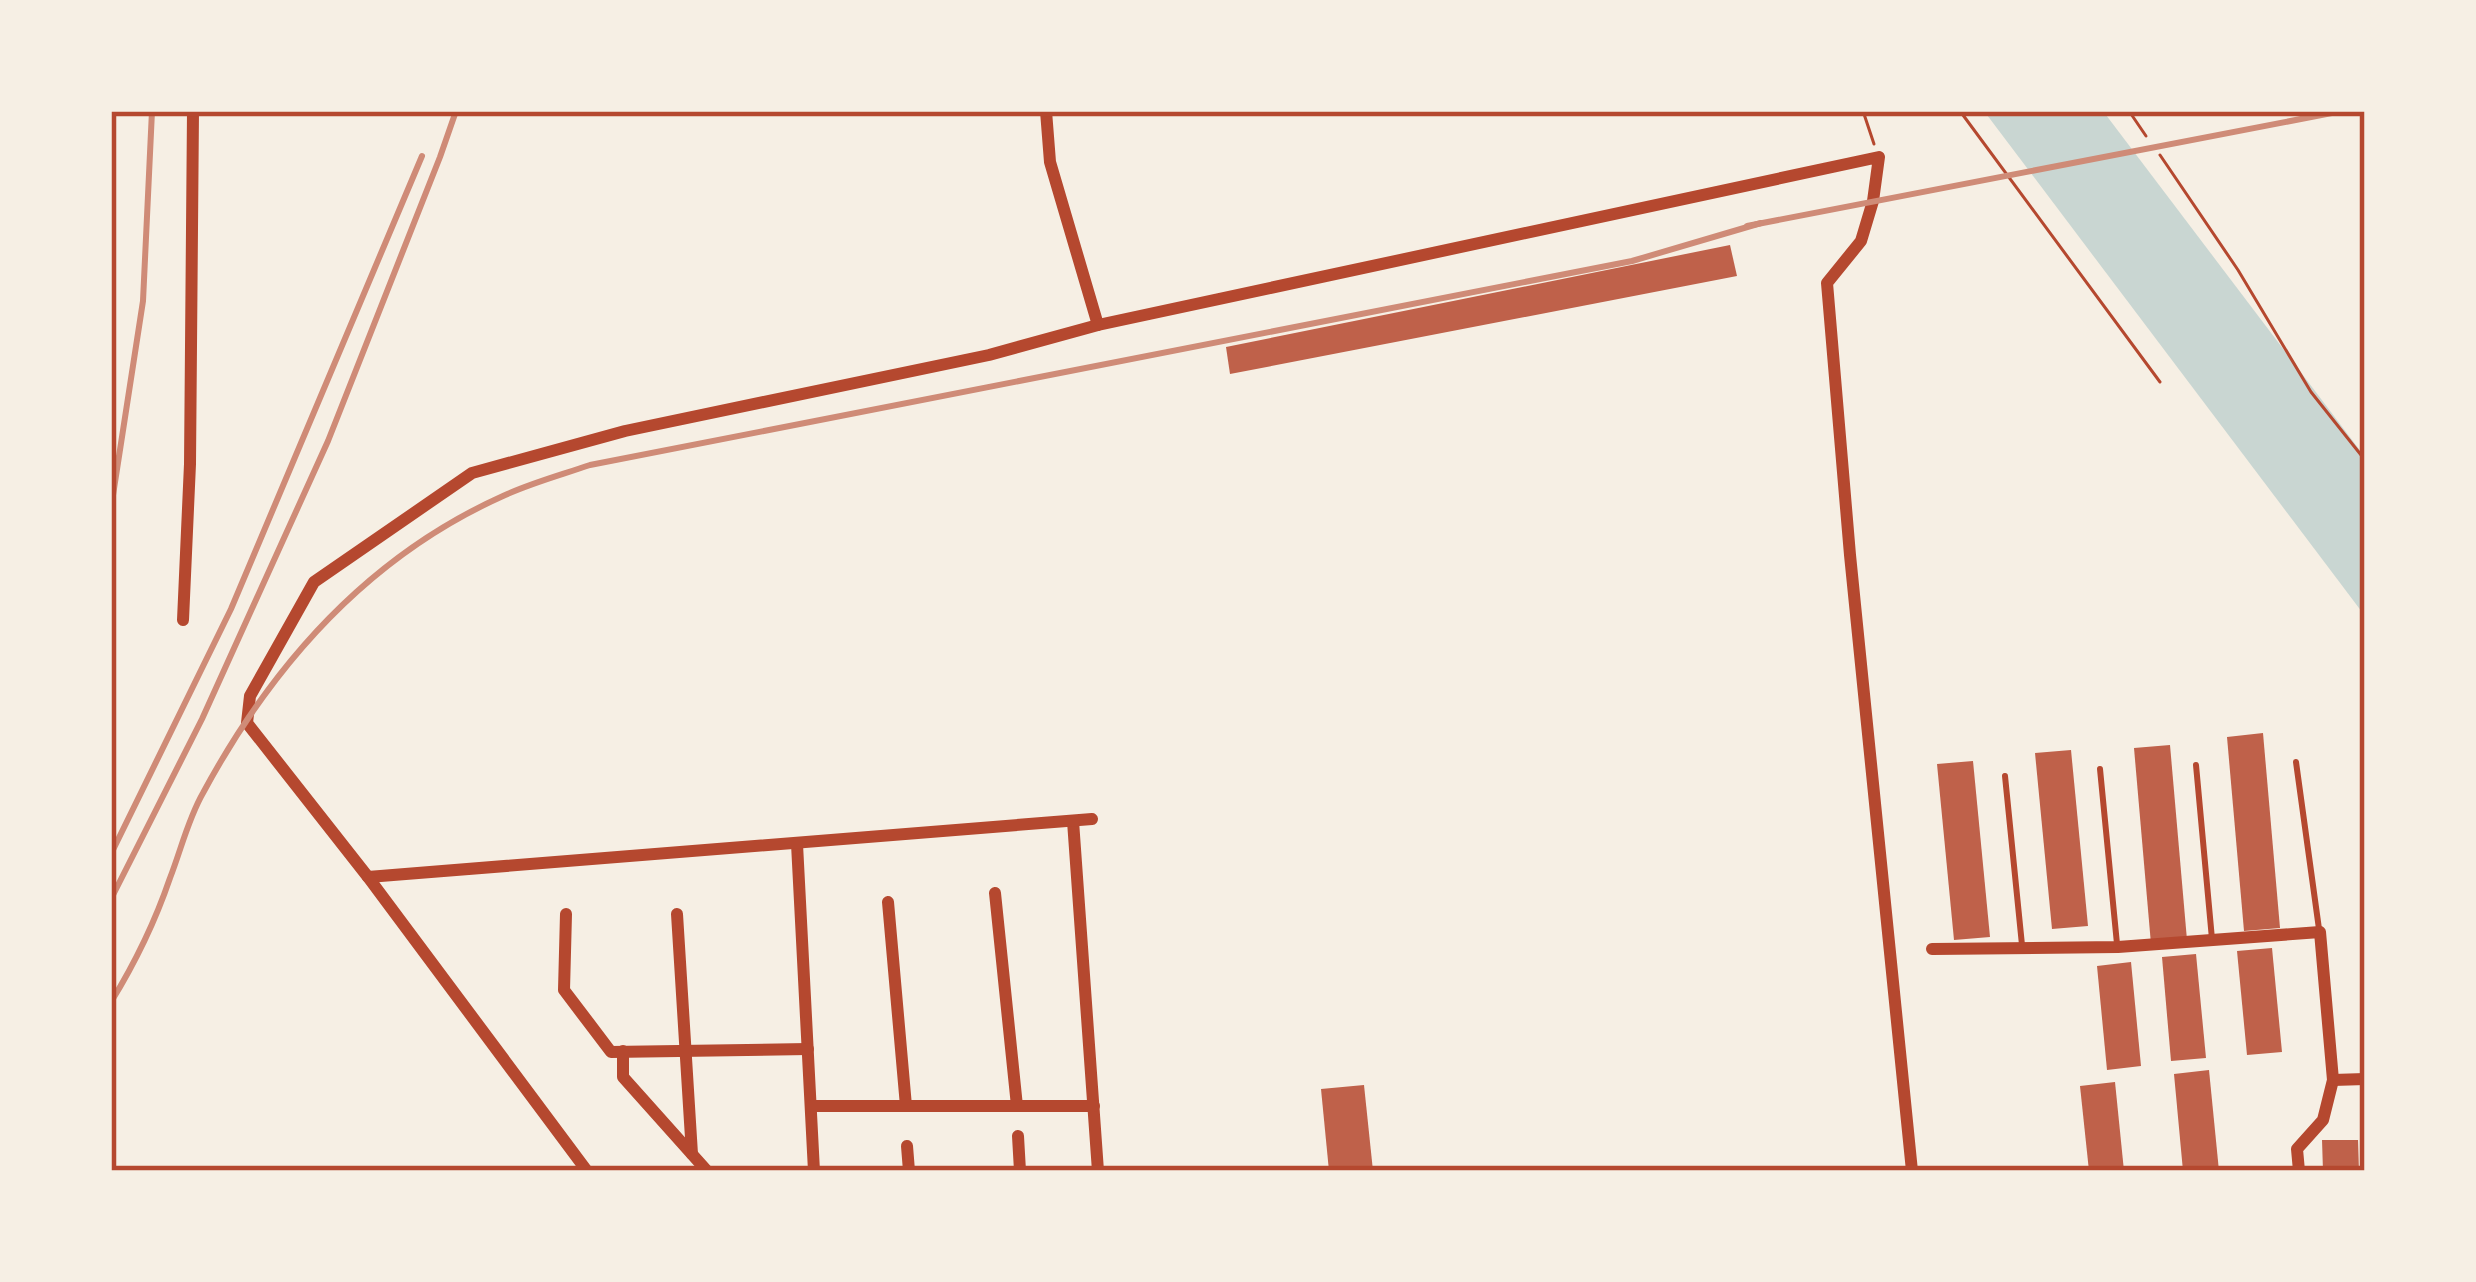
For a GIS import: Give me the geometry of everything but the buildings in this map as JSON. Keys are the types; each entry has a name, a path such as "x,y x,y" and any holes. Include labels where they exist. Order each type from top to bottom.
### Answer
{"street":[{"path":"184,620 193,111"},
{"path":"1046,111 1050,162 1098,325"},
{"path":"587,1171 247,723 250,696 314,582 472,472 625,431 989,355 1098,325 1879,157 1861,241 1827,283 1912,1171"},
{"path":"368,877 1092,819"},
{"path":"1073,821 1099,1171"},
{"path":"797,844 814,1171"},
{"path":"995,893 1017,1106"},
{"path":"888,902 906,1106"},
{"path":"566,914 564,990 611,1052 808,1049"},
{"path":"677,914 692,1154"},
{"path":"1932,949 2118,947 2320,932 2333,1080 2323,1120 2297,1149 2299,1171"},
{"path":"623,1052 623,1077 707,1171"},
{"path":"2333,1080 2365,1079"},
{"path":"811,1106 1094,1106"},
{"path":"1018,1136 1020,1171"},
{"path":"907,1146 909,1171"}],"lane":[{"path":"2296,762 2320,932"},
{"path":"2196,765 2212,942"},
{"path":"2100,769 2118,947"},
{"path":"2005,776 2022,948"}],"path":[{"path":"1863,111 1879,157"},
{"path":"1960,111 2160,382"},
{"path":"2129,111 2146,136"},
{"path":"2160,155 2238,270 2311,392 2365,460"}],"shaded area":[{"path":"1984,111 2103,111 2365,457 2365,616"}],"railway":[{"path":"111,508 143,301 152,111"},
{"path":"111,899 202,719 328,441 456,111"},
{"path":"1747,226 2342,111"},
{"path":"111,854 231,609 422,156"},
{"path":"111,1002 151,926 203,793 260,701 329,619 367,583 454,521 503,496 590,465 1632,261 1761,223"}]}
